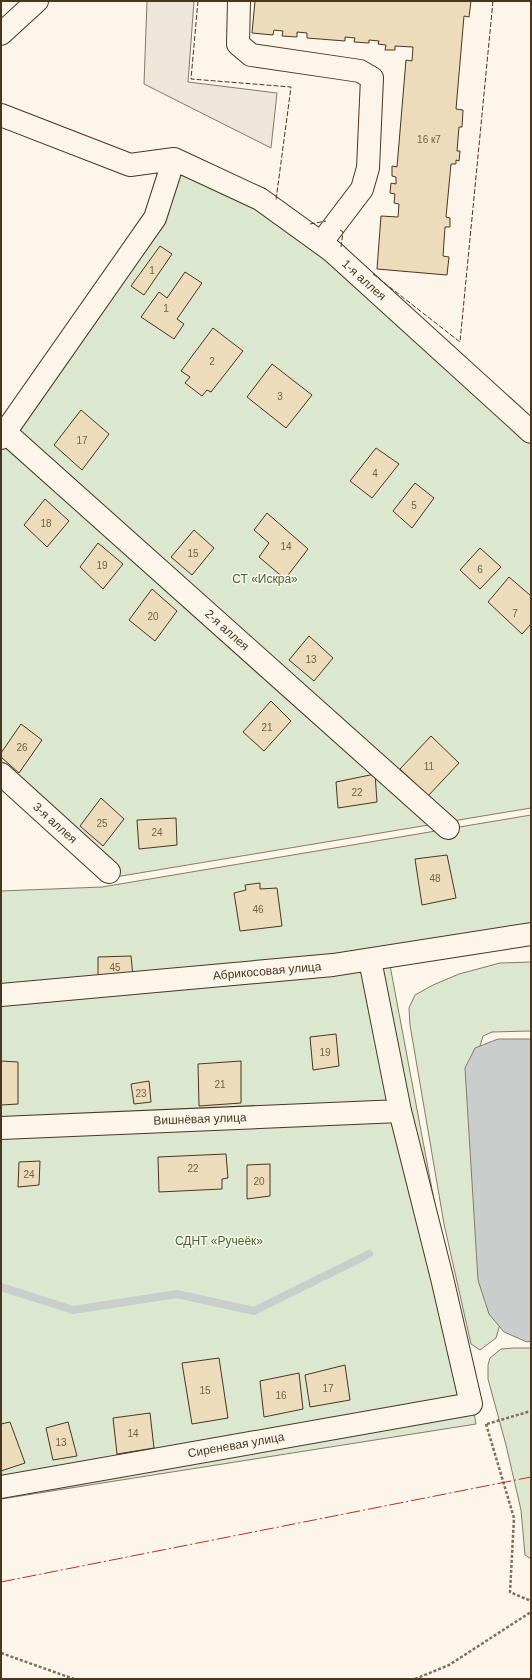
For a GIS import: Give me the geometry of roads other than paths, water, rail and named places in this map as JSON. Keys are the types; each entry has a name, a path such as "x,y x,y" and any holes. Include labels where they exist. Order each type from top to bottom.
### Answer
{"street":[{"path":"1,34 37,1"},
{"path":"239,1 238,44 251,55 360,71 372,78 368,168 362,188 321,243"},
{"path":"1,115 130,165 174,160 155,218 3,435"},
{"name":"1-я аллея","path":"174,160 260,199 332,251 531,432"},
{"name":"2-я аллея","path":"3,435 448,828"},
{"name":"3-я аллея","path":"1,774 109,872"},
{"name":"Абрикосовая улица","path":"1,995 333,965 531,934"},
{"path":"370,960 400,1111"},
{"name":"Вишнёвая улица","path":"1,1128 400,1111"},
{"name":"Сиреневая улица","path":"1,1487 471,1404 442,1278 400,1111"}],"waterway":[{"path":"1,1287 73,1310 177,1294 254,1311 369,1254"}],"park label":[{"name":"СТ «Искра»","path":"265,579"},
{"name":"СДНТ «Ручеёк»","path":"219,1241"}]}
